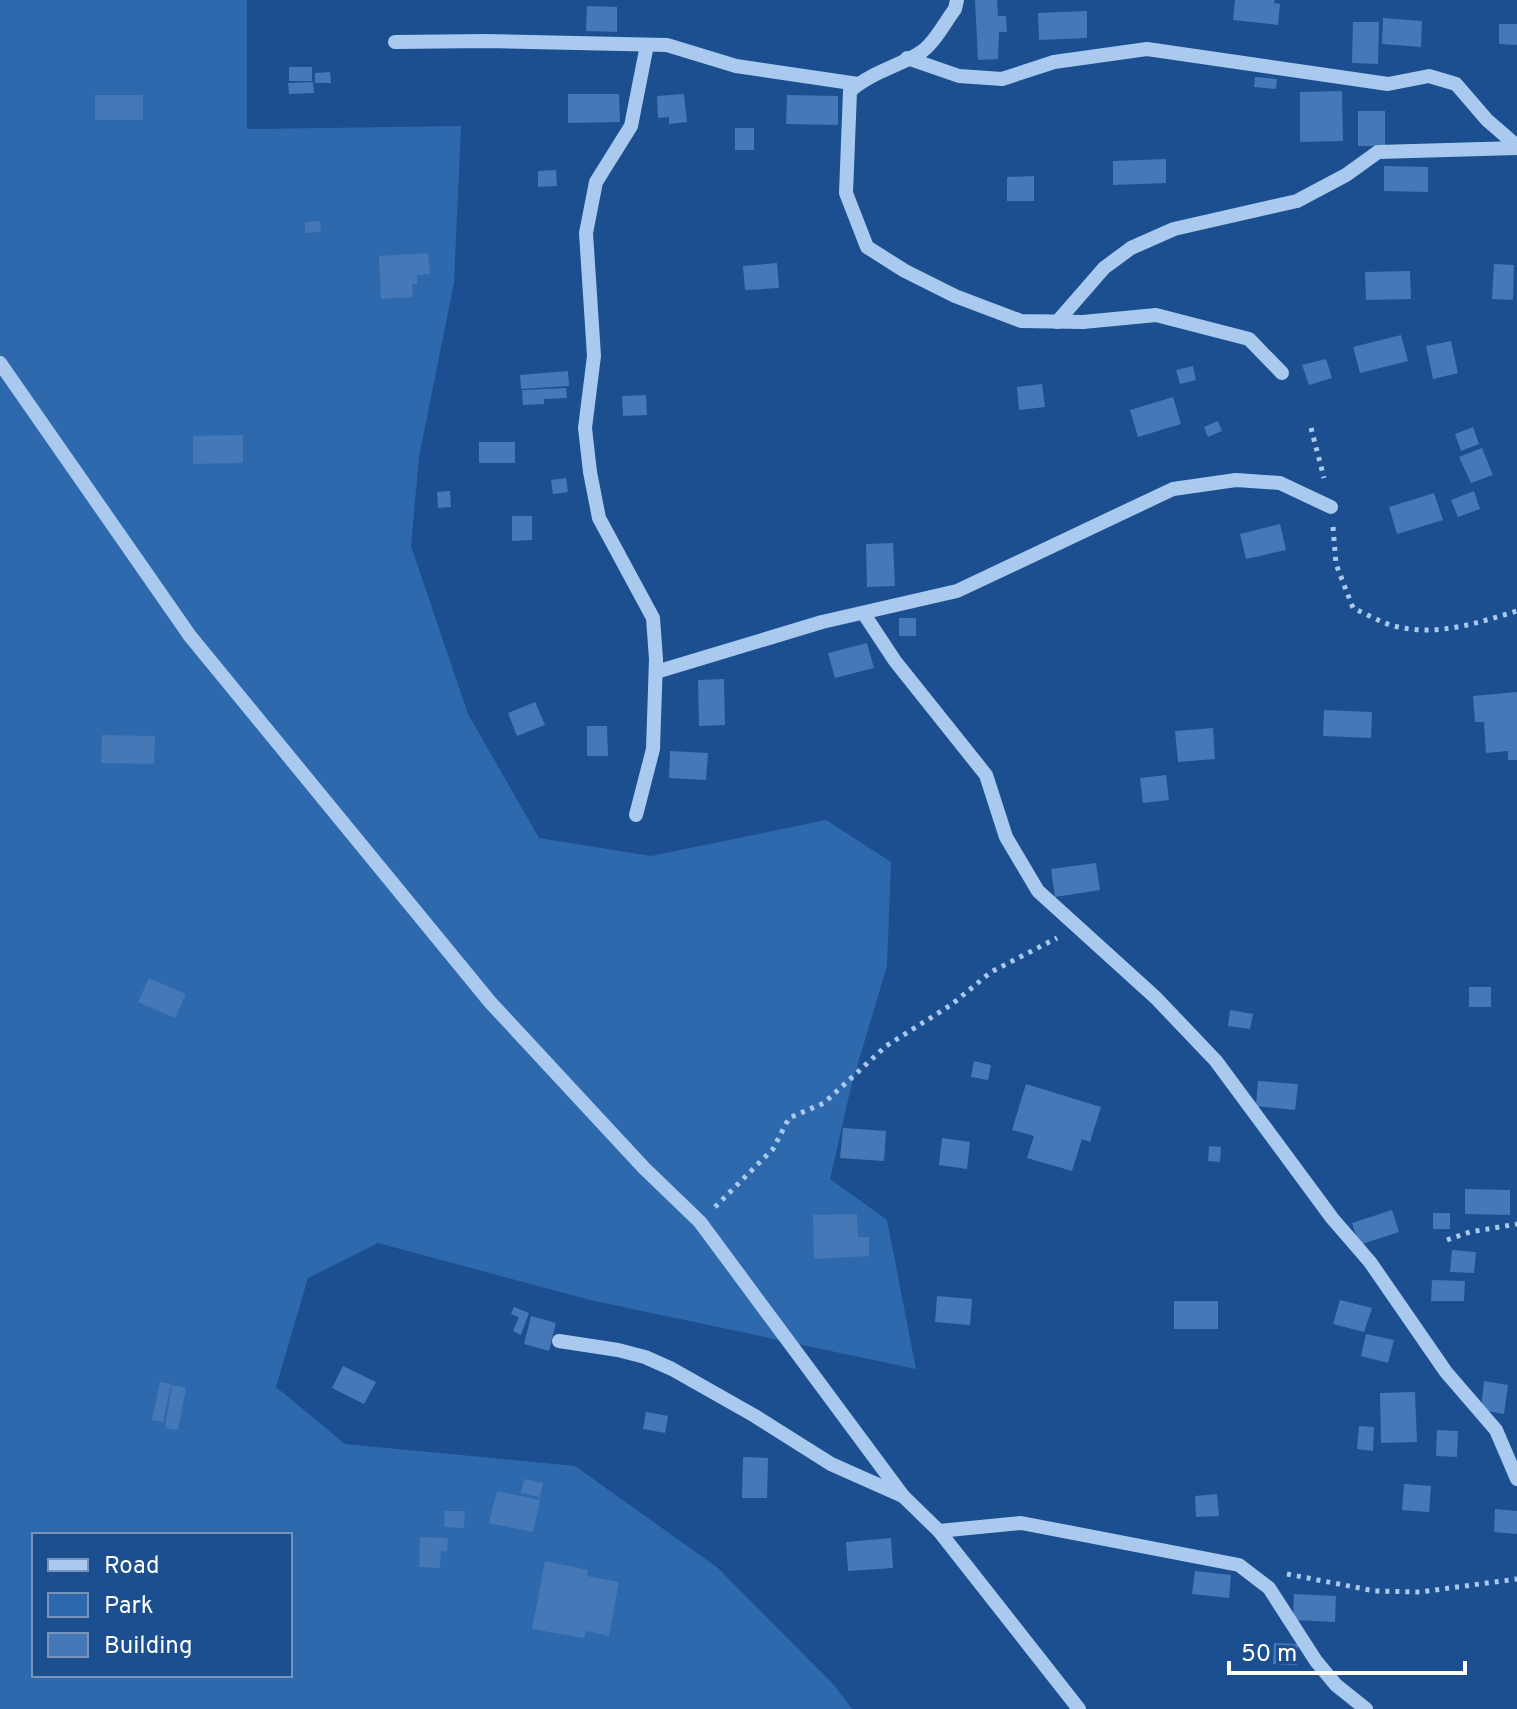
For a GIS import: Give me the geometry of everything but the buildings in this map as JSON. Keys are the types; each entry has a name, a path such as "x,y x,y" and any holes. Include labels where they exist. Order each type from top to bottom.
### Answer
{"street":[{"path":"957,0 955,9 921,53 850,91 846,193 867,247 905,271 968,301 1021,321 1083,322 1156,315 1249,339 1282,373"},
{"path":"395,42 667,45 736,66 858,84"},
{"path":"636,815 653,749 656,672 653,618 599,518 590,472 585,428 594,356 586,233 596,182 631,126 647,45"},
{"path":"907,58 959,76 1002,79 1054,62 1147,49 1388,84 1429,76 1456,84 1487,120 1517,147"},
{"path":"1057,322 1104,268 1131,248 1174,229 1297,201 1346,175 1378,152 1517,147"},
{"path":"0,363 190,636 490,1002 644,1168 700,1222 903,1496 939,1531 1079,1709"},
{"path":"656,672 822,622 957,591 1173,489 1236,480 1280,483 1331,507"},
{"path":"864,614 895,661 986,775 1006,837 1038,891 1156,998 1216,1061 1332,1218 1370,1262 1446,1372 1496,1430 1517,1479"},
{"path":"559,1341 618,1350 672,1369 831,1464 903,1496"},
{"path":"939,1531 1021,1523 1239,1565 1269,1588 1316,1661 1336,1685 1366,1709"}],"path":[{"path":"1311,428 1331,507 1336,564 1353,608 1394,626 1435,631 1517,611"},
{"path":"700,1222 767,1155 789,1118 824,1103 886,1046 951,1005 991,972 1080,928"},
{"path":"1447,1240 1470,1232 1517,1224"},
{"path":"1283,1574 1375,1591 1420,1592 1517,1579"}],"green space":[{"path":"0,0 247,0 247,129 461,126 454,283 419,457 411,546 468,714 539,838 651,856 826,820 891,862 887,966 851,1087 830,1179 887,1220 916,1369 590,1300 378,1243 308,1278 276,1387 345,1444 575,1466 718,1568 834,1685 852,1709 0,1709"}]}
